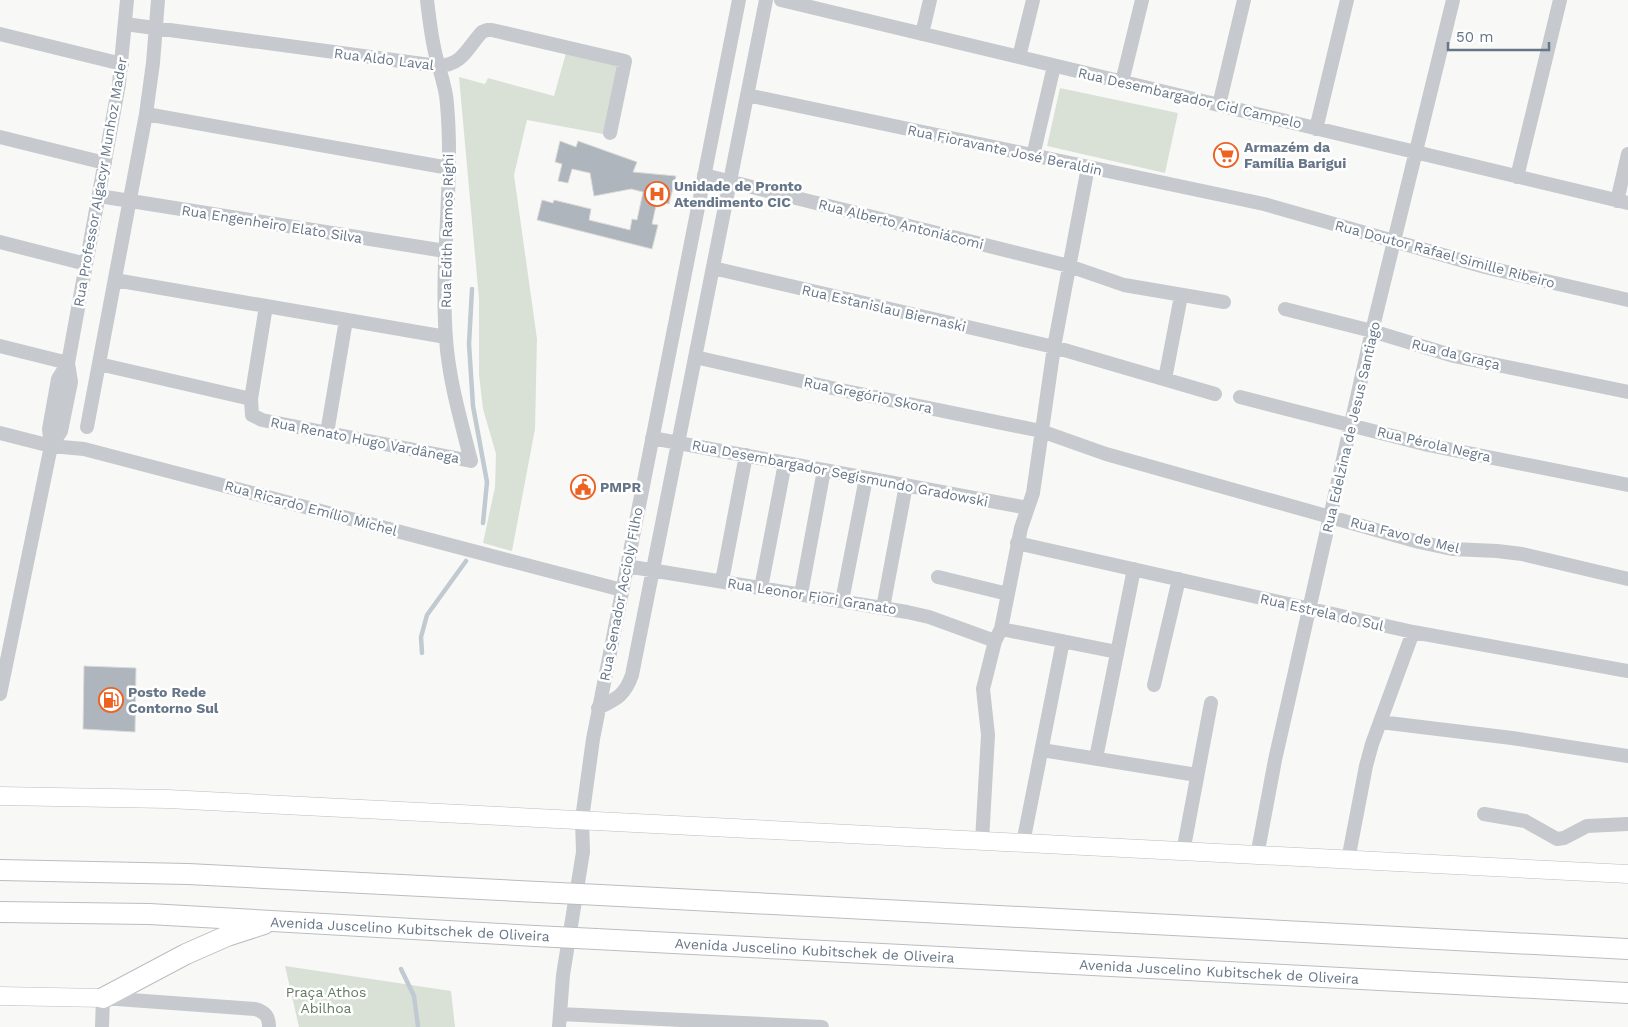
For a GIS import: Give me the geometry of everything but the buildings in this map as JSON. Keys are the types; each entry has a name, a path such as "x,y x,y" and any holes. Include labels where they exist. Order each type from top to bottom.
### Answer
{"highway":[{"path":"0,870 188,874 1628,949"},
{"name":"Avenida Juscelino Kubitschek de Oliveira","path":"0,912 149,914 596,940 1628,992"},
{"path":"103,998 206,945 275,921"}],"main road":[{"path":"0,796 178,799 1628,874"},
{"path":"0,996 103,998"}],"street":[{"name":"Rua Professor Algacyr Munhoz Mader","path":"0,694 51,446 49,428 58,379 68,363 99,196 122,64 127,0"},
{"path":"87,427 146,114 158,0"},
{"name":"Rua Edith Ramos Righi","path":"427,0 438,66 447,105 450,168 444,252 446,337 451,380 472,461"},
{"name":"Rua Senador Accioly Filho","path":"559,1021 562,975 583,852 582,819 598,708 739,0"},
{"path":"598,708 624,693 628,685 766,0"},
{"name":"Rua Desembargador Cid Campelo","path":"781,0 824,5 922,34 1622,202"},
{"path":"922,34 930,0"},
{"path":"1019,57 1033,0"},
{"path":"1122,82 1142,0"},
{"path":"1219,105 1244,0"},
{"path":"1316,128 1347,0"},
{"name":"Rua Edelzina de Jesus Santiago","path":"1257,856 1275,760 1372,332 1453,0"},
{"path":"1517,177 1560,0"},
{"name":"Rua Aldo Laval","path":"126,24 438,66 454,64 461,59 478,37 487,30 625,61 610,133"},
{"path":"0,34 122,64"},
{"path":"1033,156 1054,66"},
{"name":"Rua Fioravante José Beraldin","path":"747,95 1264,204"},
{"path":"146,114 450,168"},
{"path":"0,137 105,163"},
{"path":"1622,202 1628,154"},
{"path":"982,841 988,735 983,689 1008,594 1020,528 1033,493 1054,347 1088,167"},
{"name":"Rua Alberto Antoniácomi","path":"704,175 1069,266 1124,285 1224,302"},
{"name":"Rua Engenheiro Elato Silva","path":"99,196 444,252"},
{"name":"Rua Doutor Rafael Simille Ribeiro","path":"1264,204 1485,268 1628,300"},
{"path":"0,242 86,264"},
{"name":"Rua Estanislau Biernaski","path":"713,268 1054,347 1215,394"},
{"path":"115,280 446,337"},
{"path":"1165,379 1181,296"},
{"path":"99,364 251,398 266,306"},
{"name":"Rua da Graça","path":"1285,309 1454,356 1628,392"},
{"path":"327,433 346,320"},
{"path":"0,346 68,363"},
{"name":"Rua Gregório Skora","path":"695,357 1041,431"},
{"name":"Rua Pérola Negra","path":"1240,397 1462,452 1628,485"},
{"name":"Rua Renato Hugo Vardânega","path":"251,398 252,415 257,418 472,461"},
{"name":"Rua Favo de Mel","path":"1041,431 1106,454 1434,545 1522,554 1628,579"},
{"name":"Rua Ricardo Emílio Michel","path":"0,434 51,446 84,449 622,590"},
{"name":"Rua Desembargador Segismundo Gradowski","path":"652,438 1028,508"},
{"path":"722,581 746,456"},
{"path":"761,588 785,463"},
{"path":"801,594 824,470"},
{"path":"842,601 866,478"},
{"path":"883,608 906,485"},
{"name":"Rua Estrela do Sul","path":"1017,543 1414,632 1628,671"},
{"name":"Rua Leonor Fiori Granato","path":"626,566 883,608 929,617 998,635 1063,641 1117,652"},
{"path":"1096,758 1134,569"},
{"path":"938,577 1008,594"},
{"path":"1154,685 1179,580"},
{"path":"1348,860 1372,744 1414,632"},
{"path":"1024,843 1063,641"},
{"path":"1183,852 1211,703"},
{"path":"1380,722 1512,738 1628,756"},
{"path":"1042,750 1197,775"},
{"path":"1484,814 1525,820 1557,838 1564,838 1587,826 1628,824"},
{"path":"102,1027 103,998 255,1008 268,1016 269,1027"},
{"path":"559,1021 822,1027"}],"green space":[{"path":"566,53 618,66 603,134 527,120 514,175 537,339 535,429 512,551 483,543 495,487 496,454 483,409 479,375 479,299 459,77 485,84 488,78 554,96"},
{"path":"1060,88 1178,113 1165,173 1047,146"},
{"name":"Praça Athos Abilhoa","path":"285,966 451,991 455,1027 299,1027"}],"waterway":[{"path":"472,289 469,344 473,406 487,482 483,523"},
{"path":"422,653 421,637 427,615 466,561"},
{"path":"401,969 414,996 418,1027"}],"place":[{"name":"Armazém da Família Barigui","path":"1226,155"},
{"name":"Unidade de Pronto Atendimento CIC","path":"657,194"},
{"name":"PMPR","path":"583,487"},
{"name":"Posto Rede Contorno Sul","path":"111,700"}]}
